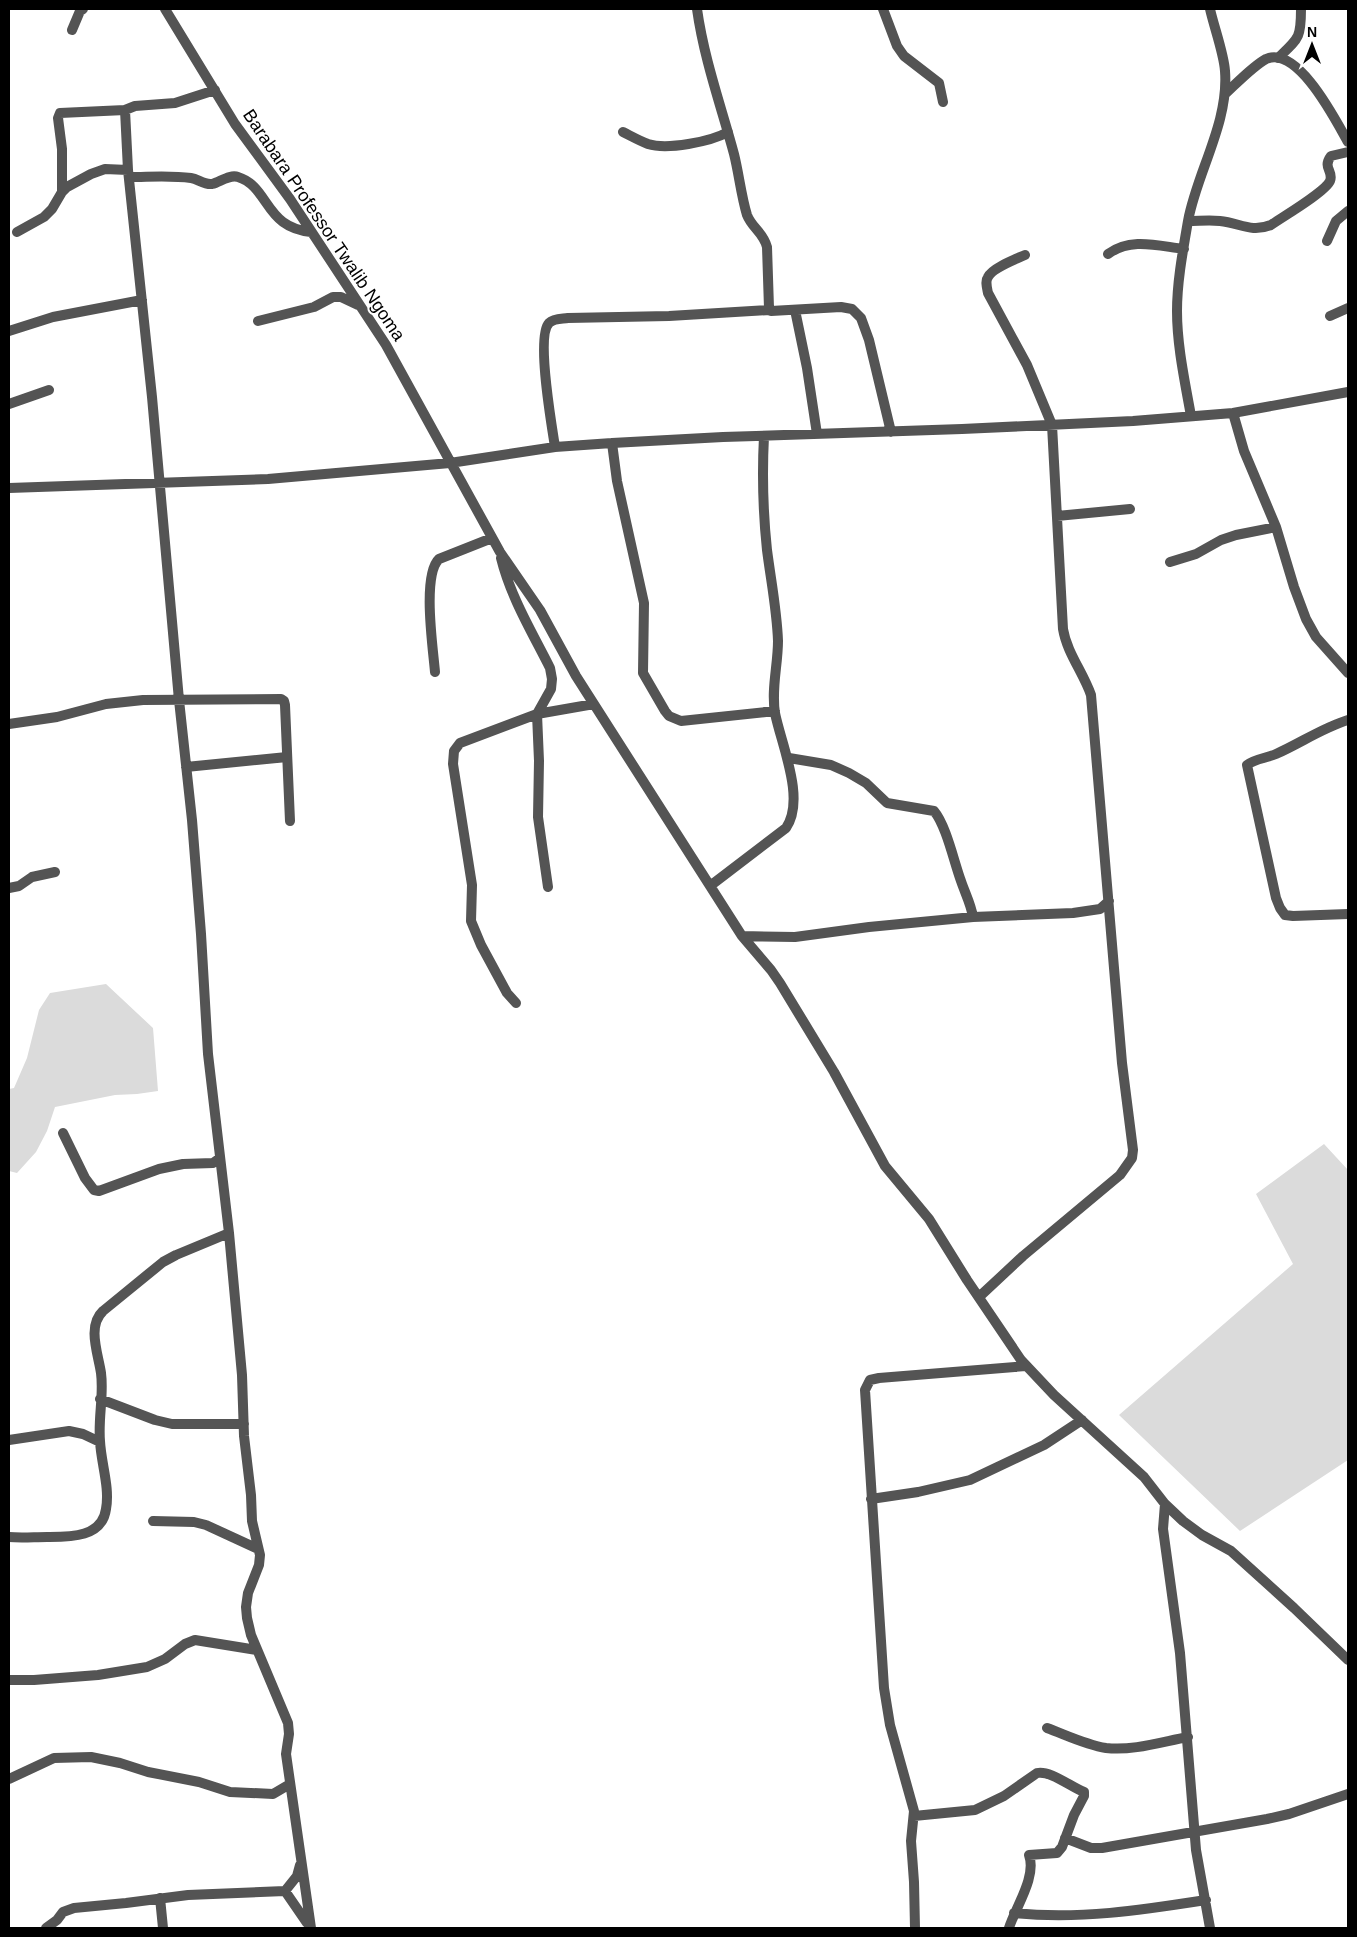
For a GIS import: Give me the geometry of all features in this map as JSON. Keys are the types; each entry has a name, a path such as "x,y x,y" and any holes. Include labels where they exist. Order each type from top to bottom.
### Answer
{"street":[{"path":"72,30 80,11 83,9"},
{"name":"Barabara Professor Twalib Ngoma","path":"165,9 235,124 290,199 391,353 500,552"},
{"path":"697,9 711,80 728,132 747,212 753,225 765,238 770,310"},
{"path":"884,9 897,46 912,63 939,83 943,102"},
{"path":"1191,416 1180,349 1177,313 1178,286 1193,196 1210,155 1225,94 1225,70 1210,9"},
{"path":"1225,94 1266,60 1278,58 1297,40 1301,30 1301,9"},
{"path":"1278,58 1290,64 1317,90 1348,142"},
{"path":"62,192 62,149 58,115 66,112 125,110 135,106 175,102 215,90"},
{"path":"125,110 129,174 160,483 201,934 208,1054 229,1233 242,1374 252,1521 258,1549 259,1565 248,1592 246,1607 251,1635 288,1723 289,1734 286,1754 298,1829 310,1928"},
{"path":"623,132 649,144 667,146 705,142 728,132"},
{"path":"1188,221 1219,221 1252,229 1262,229 1322,191 1330,182 1331,177 1327,165 1328,160 1331,156 1348,152"},
{"path":"17,232 44,217 67,187 105,169 129,174 194,178 208,184 230,177 238,177 256,187 274,214 283,223 301,231 311,232"},
{"path":"1326,241 1336,221 1348,211"},
{"path":"1108,254 1123,245 1133,243 1184,249"},
{"path":"979,1297 1120,1175 1132,1158 1132,1138 1122,1062 1091,695 1079,667 1070,653 1063,629 1052,425 1027,365 988,293 986,285 988,277 994,271 1025,255"},
{"path":"258,320 314,307 333,297 349,300 361,307"},
{"path":"9,331 53,317 142,300"},
{"path":"555,447 546,388 544,348 546,329 549,323 568,318 669,316 841,307 852,309 861,318 869,340 891,432"},
{"path":"1330,316 1348,308"},
{"path":"795,310 807,368 817,434"},
{"path":"9,404 48,390"},
{"path":"9,488 268,479 450,463 555,447 612,443 1052,425 1233,413 1348,392"},
{"path":"1233,413 1244,451 1276,527 1306,619 1316,638 1348,673"},
{"path":"710,886 766,845 790,823 792,817 793,804 789,758 781,738 775,711 775,666 778,644 764,518 764,436"},
{"path":"612,443 617,481 644,603 642,673 665,711 669,716 681,721 775,711"},
{"path":"1057,516 1130,509"},
{"path":"1170,562 1196,554 1221,540 1236,535 1276,527"},
{"path":"435,672 430,589 435,562 492,538"},
{"path":"500,552 540,610 576,676 742,936 780,983 834,1072 885,1166 929,1219 1002,1334 1026,1366 1144,1477 1165,1504 1183,1521 1202,1535 1231,1551 1348,1660"},
{"path":"500,552 506,578 516,603 550,668 552,679 551,689 537,714 539,762 538,817 548,887"},
{"path":"9,724 57,717 106,704 143,700 281,699 285,705 290,821"},
{"path":"516,1003 507,993 481,945 471,921 472,884 453,764 454,751 460,743 537,714 594,704"},
{"path":"1348,720 1325,728 1272,756 1250,762 1247,766 1276,898 1282,912 1285,915 1293,916 1348,914"},
{"path":"186,767 287,757"},
{"path":"789,758 831,765 849,773 866,783 887,803 924,811 934,811 954,857 962,884 972,906 974,917"},
{"path":"9,888 20,886 32,877 55,872"},
{"path":"742,936 795,937 869,926 974,917 1092,911 1100,909 1109,902"},
{"path":"63,1133 86,1178 94,1190 99,1191 172,1165 213,1163 220,1158"},
{"path":"9,1537 72,1537 91,1531 98,1526 105,1515 106,1504 105,1476 100,1442 102,1386 95,1333 95,1325 99,1315 163,1262 189,1248 229,1233"},
{"path":"915,1928 912,1841 914,1816 890,1725 884,1688 865,1390 870,1380 1026,1366"},
{"path":"100,1400 155,1420 172,1424 244,1424"},
{"path":"871,1499 918,1492 970,1480 1044,1445 1082,1420"},
{"path":"9,1440 69,1431 83,1434 100,1442"},
{"path":"1165,1504 1162,1529 1180,1653 1196,1850 1210,1928"},
{"path":"153,1521 194,1522 206,1525 258,1549"},
{"path":"9,1680 98,1675 147,1667 165,1659 185,1644 195,1640 257,1650"},
{"path":"1047,1728 1090,1744 1107,1748 1138,1746 1188,1737"},
{"path":"9,1778 54,1758 91,1758 199,1782 230,1792 273,1794 290,1784"},
{"path":"914,1816 975,1810 1004,1796 1041,1772 1085,1793 1062,1847 1056,1852 1029,1855 1031,1862 1028,1881 1008,1928"},
{"path":"1065,1838 1091,1848 1102,1848 1195,1833 1290,1814 1348,1794"},
{"path":"286,1891 297,1876 301,1863"},
{"path":"46,1928 68,1909 227,1892 286,1891"},
{"path":"286,1891 310,1928"},
{"path":"160,1898 163,1928"},
{"path":"1014,1914 1072,1915 1108,1913 1206,1900"}],"shaded area":[{"path":"106,984 153,1028 158,1091 115,1095 55,1107 47,1131 36,1152 17,1173 9,1171 9,1089 14,1088 27,1058 39,1010 50,993"},
{"path":"1324,1144 1348,1170 1348,1460 1240,1531 1119,1415 1293,1264 1256,1194"}]}
